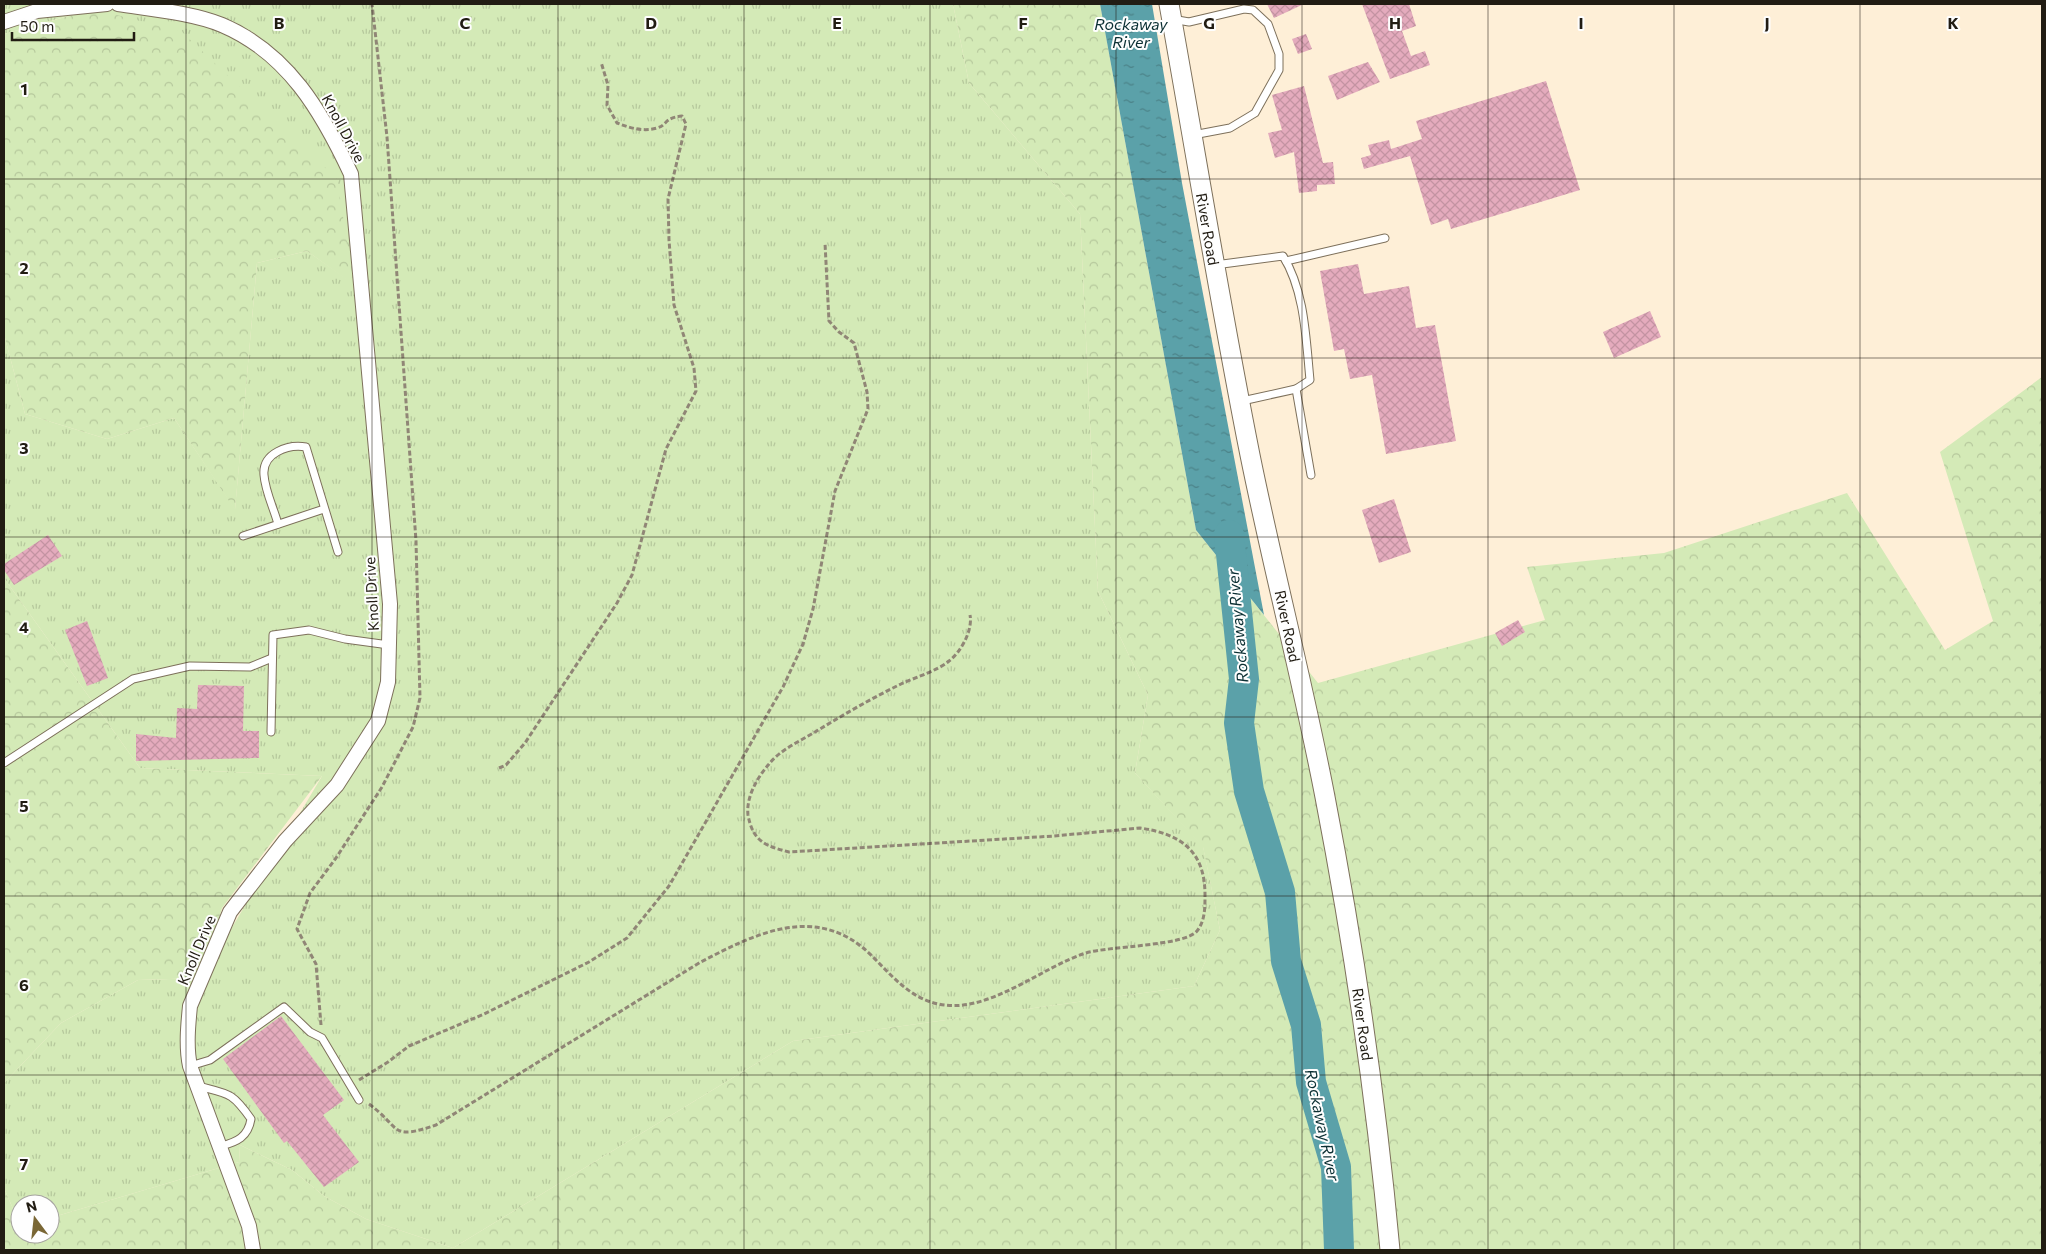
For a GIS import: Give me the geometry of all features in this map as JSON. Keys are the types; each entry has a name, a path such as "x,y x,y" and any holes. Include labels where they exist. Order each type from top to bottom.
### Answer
{"street":[{"path":"4,22 37,11 107,4"},
{"name":"Knoll Drive","path":"118,4 165,11 222,25 259,46 286,68 309,96 330,130 350,174 390,604 388,682 378,721 337,785 285,841 230,912 190,1006 187,1053 190,1066 195,1085 221,1146 249,1226 253,1250"},
{"name":"River Road","path":"1171,12 1214,265 1240,401 1325,796 1356,971 1381,1153 1390,1250"}],"lane":[{"path":"1171,12 1189,22 1244,9 1253,10 1268,24 1279,54 1279,70 1255,113 1230,128 1192,136"},
{"path":"1286,262 1385,238"},
{"path":"1214,265 1283,256 1292,271 1305,331 1310,380 1296,389 1240,401"},
{"path":"1296,389 1310,475"},
{"path":"278,524 264,474 268,460 275,452 294,445 306,446 338,552"},
{"path":"243,536 324,509"},
{"path":"271,732 273,635 309,630 345,640 390,645"},
{"path":"4,763 133,679 190,666 250,667 272,658"},
{"path":"190,1066 210,1060 284,1007 310,1032 322,1038 360,1100"},
{"path":"195,1085 230,1094 237,1099 251,1119 249,1130 237,1142 221,1146"}],"path":[{"path":"499,768 506,765 526,743 617,603 632,575 666,449 696,391 694,368 674,305 669,240 668,199 686,124 682,116 670,117 659,128 636,130 617,123 608,105 608,86 601,62"},
{"path":"351,1083 363,1079 409,1046 545,985 589,962 627,938 669,886 783,687 803,644 813,609 835,491 868,409 867,392 854,344 839,332 829,320 825,243"},
{"path":"360,1100 371,1105 398,1131 411,1134 436,1125 699,963 742,942 786,927 818,927 839,932 855,941 910,993 938,1004 956,1006 986,1000 1087,952 1113,947 1168,942 1188,937 1196,932 1204,916 1205,880 1195,854 1180,840 1154,830 1140,828 1054,836 789,852 768,847 758,839 750,822 748,809 751,791 770,763 789,747 892,688 949,662 963,645 971,621 970,615"}],"green space":[{"path":"4,4 953,4 969,83 1080,214 1098,591 1148,695 1135,773 1203,846 1220,930 1194,986 793,1041 453,1248 366,1219 324,1196 292,1170 240,1145 239,1162 60,1215 60,1194 10,1194 10,1202 4,1188 4,1083 61,1023 138,980 202,978 322,776 140,768 4,578 4,334 25,414 107,439 174,418 235,509 257,263 307,251 354,284 93,9 4,34"},
{"path":"953,4 1100,4 1196,530 1318,683 1545,620 1527,567 1664,553 1847,493 1945,650 1993,621 1940,452 2042,377 2042,1250 4,1250 4,1188 10,1202 10,1244 60,1244 60,1215 239,1162 240,1145 292,1170 324,1196 366,1219 453,1248 793,1041 1194,986 1220,930 1203,847 1135,773 1148,695 1098,591 1080,214 969,83"},
{"path":"94,9 182,32 337,179 354,285 307,251 257,263 235,510 174,418 107,439 25,414 4,334 4,34"},
{"path":"4,578 140,768 322,776 222,908 202,978 138,980 61,1023 4,1083"}],"water":[{"name":"Rockaway River","path":"1100,4 1152,4 1182,183 1264,615 1196,530"}],"building":[{"path":"1267,4 1304,4 1274,18"},
{"path":"1362,4 1409,4 1416,26 1402,31 1411,56 1425,51 1430,65 1390,79"},
{"path":"1306,34 1312,49 1298,54 1292,39"},
{"path":"1368,62 1380,82 1337,100 1328,76"},
{"path":"1546,81 1580,190 1451,229 1448,219 1431,225 1410,156 1364,169 1361,158 1371,155 1368,145 1389,140 1391,149 1422,139 1416,121"},
{"path":"1304,86 1323,163 1333,162 1335,184 1317,185 1317,191 1299,193 1294,152 1275,158 1268,133 1282,130 1272,95"},
{"path":"1358,264 1364,294 1409,286 1416,328 1435,325 1456,441 1386,454 1372,375 1350,379 1344,349 1334,351 1320,271"},
{"path":"1650,311 1661,337 1614,358 1603,332"},
{"path":"1394,499 1411,552 1379,563 1362,510"},
{"path":"48,535 62,556 14,585 4,570 4,564"},
{"path":"1518,620 1525,632 1502,646 1495,633"},
{"path":"87,621 108,678 87,686 65,630"},
{"path":"198,685 244,686 243,731 259,731 259,758 136,761 136,734 176,738 177,708 197,709"},
{"path":"281,1016 344,1100 323,1115 359,1162 324,1187 287,1141 284,1143 223,1059"}],"waterway":[{"name":"Rockaway River","path":"1229,535 1244,679 1239,723 1249,791 1280,892 1286,961 1306,1025 1311,1082 1336,1167 1339,1250"}]}
